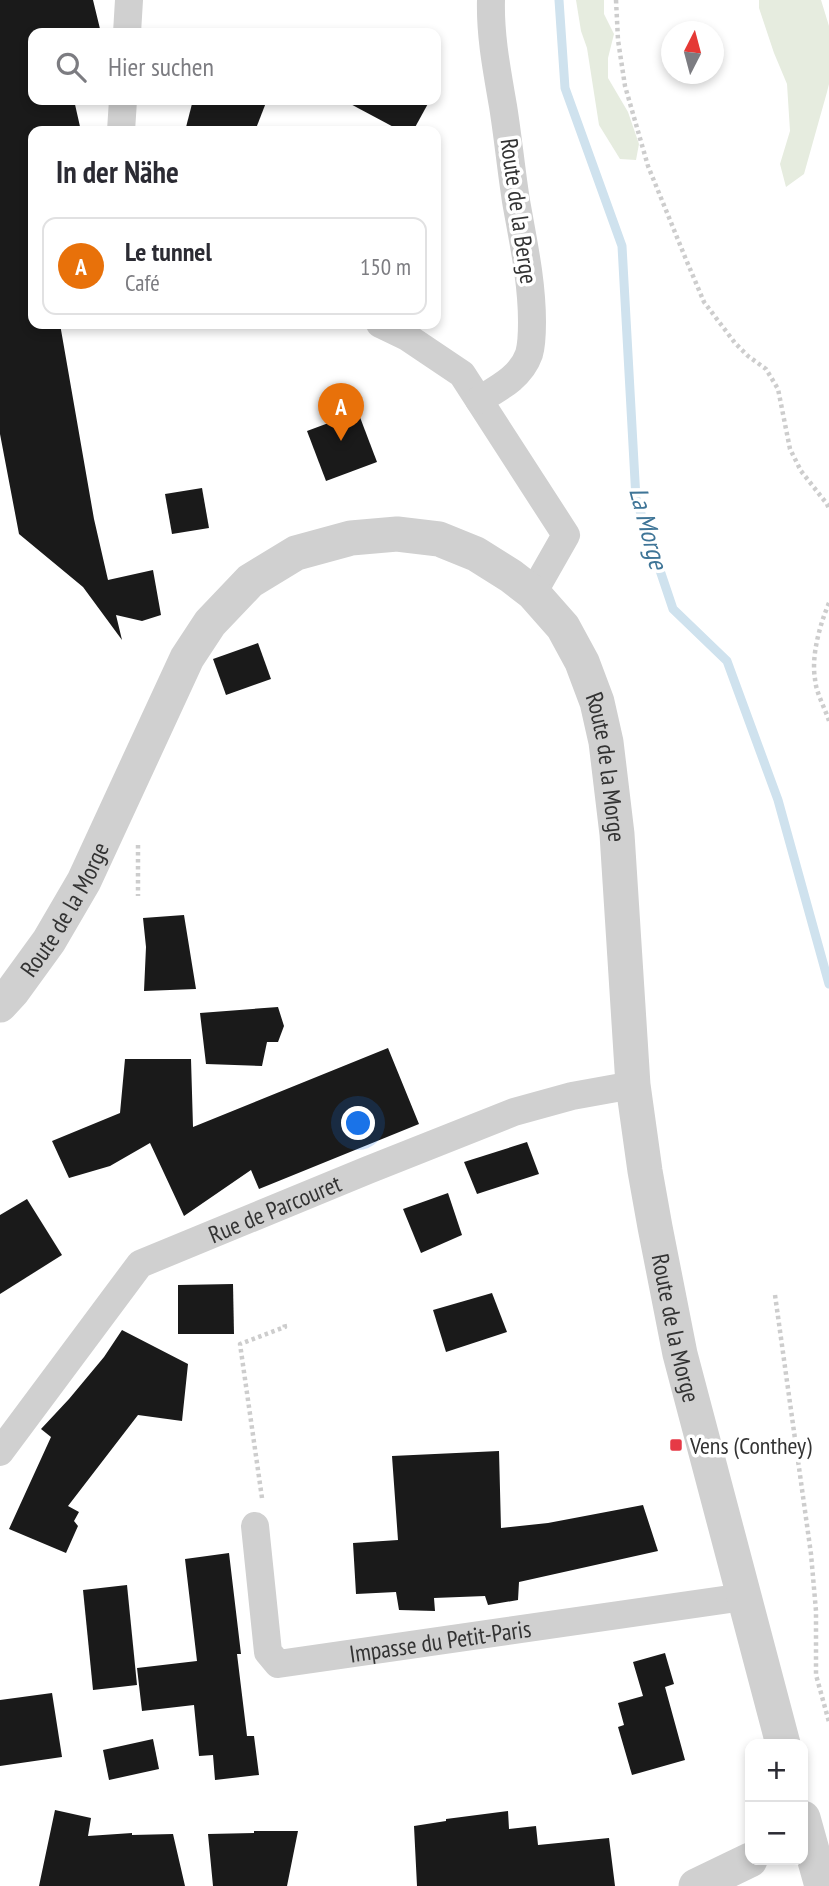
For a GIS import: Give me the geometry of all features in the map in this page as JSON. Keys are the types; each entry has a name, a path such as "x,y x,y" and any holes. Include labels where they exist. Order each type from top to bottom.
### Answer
{"street":[{"path":"127,28 129,0"},
{"name":"Route de la Berge","path":"479,400 509,382 520,370 528,354 532,336 530,288 495,52 491,0"},
{"path":"121,126 123,105"},
{"path":"390,329 463,374 566,534 533,593"},
{"name":"Route de la Morge","path":"0,1005 49,941 84,881 187,658 210,623 250,581 296,553 351,538 397,534 439,539 476,554 533,593 563,627 582,662 597,702 606,742 617,834 633,1085 647,1182 680,1354 782,1739"},
{"name":"Rue de Parcouret","path":"0,1452 139,1264 514,1112 572,1096 633,1085"},
{"name":"Impasse du Petit-Paris","path":"255,1526 268,1651 278,1664 744,1597"},
{"path":"810,1823 822,1886"},
{"path":"696,1886 745,1862"}],"path":[{"path":"616,0 618,40 625,86 648,166 699,291 704,302 735,343 766,369 778,390 790,449 801,471 829,509"},
{"path":"829,603 821,622 814,679 829,721"},
{"path":"138,844 138,896"},
{"path":"775,1295 811,1554 816,1611 816,1675 829,1723"},
{"path":"255,1526 263,1507 240,1344 285,1327 284,1322"}],"shaded area":[{"path":"576,0 604,0 604,14 614,34 608,58 608,78 628,112 639,144 636,160 620,159 599,125 587,48"},
{"path":"759,0 821,0 829,26 827,92 804,174 786,187 780,164 790,131 787,84 759,8"}],"building":[{"path":"0,0 93,0 100,28 28,28 28,105 75,105 80,126 28,126 28,329 61,329 94,519 108,580 153,570 161,615 142,621 116,615 122,640 83,587 19,534 0,434"},
{"path":"192,105 265,105 257,126 186,126"},
{"path":"352,105 427,105 416,126 392,126"},
{"path":"358,412 377,462 326,481 307,431"},
{"path":"202,488 209,528 172,534 165,494"},
{"path":"258,643 271,679 226,695 213,659"},
{"path":"184,915 196,989 144,991 146,947 143,918"},
{"path":"278,1007 284,1026 278,1042 267,1042 262,1066 206,1064 200,1013"},
{"path":"388,1048 419,1124 259,1189 251,1170 184,1216 150,1143 110,1166 69,1178 52,1141 120,1113 125,1059 191,1059 193,1127"},
{"path":"527,1142 539,1174 477,1194 464,1162"},
{"path":"448,1193 462,1235 421,1253 403,1209"},
{"path":"27,1199 62,1255 0,1294 0,1215"},
{"path":"233,1284 234,1334 178,1334 178,1285"},
{"path":"492,1293 507,1332 446,1352 433,1310"},
{"path":"122,1330 188,1364 182,1421 138,1415 68,1506 79,1512 74,1521 78,1526 66,1553 9,1529 51,1437 41,1429 104,1357"},
{"path":"499,1451 501,1528 548,1523 643,1505 658,1551 519,1582 518,1600 488,1605 485,1596 434,1598 435,1611 399,1610 396,1592 356,1594 353,1543 398,1540 392,1456"},
{"path":"229,1553 247,1736 254,1736 259,1775 215,1780 213,1755 199,1756 194,1705 142,1711 137,1668 197,1661 185,1559"},
{"path":"127,1585 137,1685 93,1690 83,1590"},
{"path":"665,1653 674,1684 665,1687 685,1760 632,1775 618,1727 624,1725 618,1703 643,1696 633,1662"},
{"path":"52,1693 62,1757 0,1766 0,1700"},
{"path":"153,1739 159,1769 109,1780 103,1750"},
{"path":"55,1810 91,1818 88,1836 173,1834 185,1886 39,1886"},
{"path":"508,1811 509,1829 536,1826 538,1845 609,1838 615,1886 417,1886 414,1826"},
{"path":"298,1831 287,1886 213,1886 208,1834"}],"waterway":[{"name":"La Morge","path":"559,0 565,88 622,246 636,499 673,609 727,661 778,800 829,984"}],"place":[{"name":"Le tunnel","path":"341,441"},
{"name":"Vens (Conthey)","path":"676,1445"}]}
